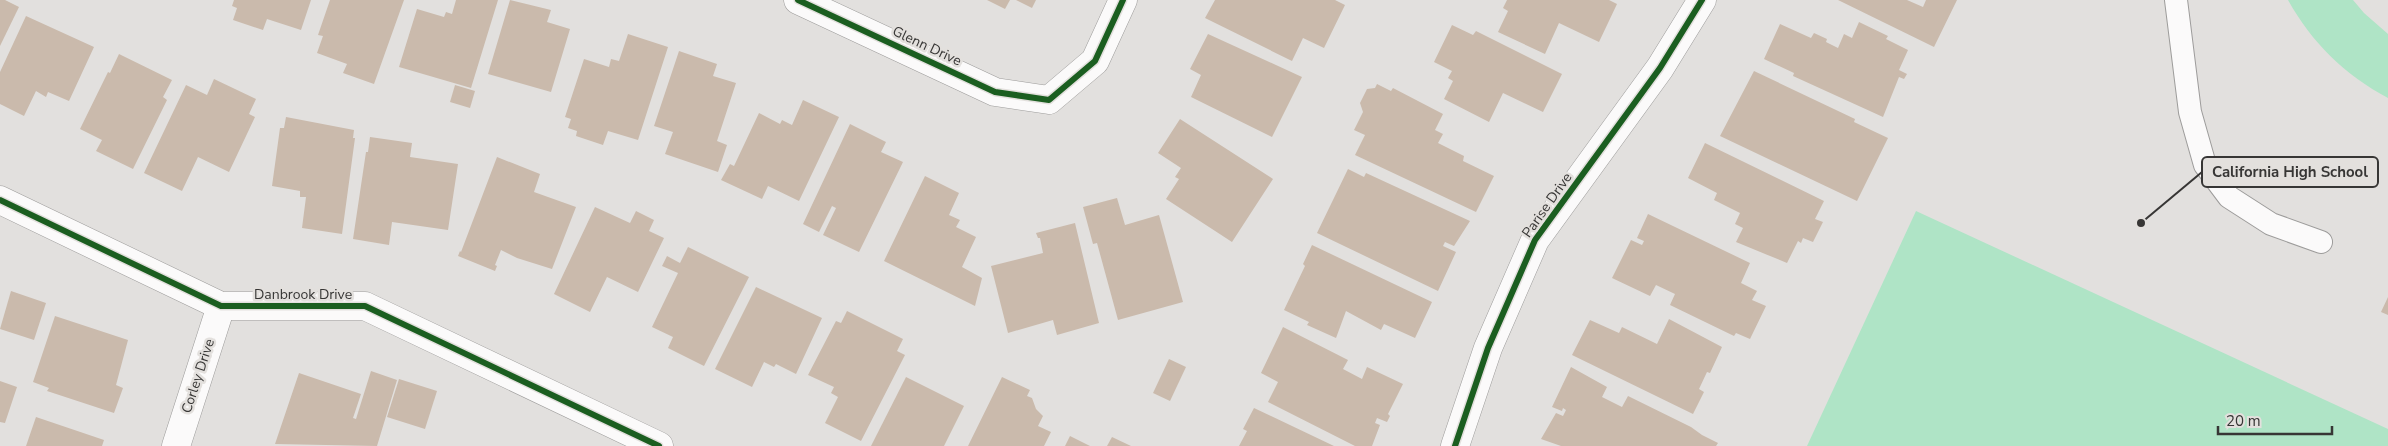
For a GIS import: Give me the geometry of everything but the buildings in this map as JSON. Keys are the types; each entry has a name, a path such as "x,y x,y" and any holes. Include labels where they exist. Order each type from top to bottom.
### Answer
{"street":[{"name":"Glenn Drive","path":"798,0 995,92 1049,100 1095,61 1123,0"},
{"name":"Parise Drive","path":"1455,446 1488,348 1535,240 1660,68 1702,0"},
{"name":"Danbrook Drive","path":"0,200 221,306 364,306 659,446"},
{"name":"Corley Drive","path":"176,446 221,306"}],"lane":[{"path":"2176,0 2190,112 2205,165 2229,197 2270,224 2321,242"}],"green space":[{"path":"2288,0 2353,0 2364,13 2388,34 2388,98 2358,79 2331,56 2297,16"},
{"path":"1916,211 2388,429 2388,446 1807,446"}],"cycle path":[{"path":"798,0 995,92 1049,100 1095,61 1123,0"},
{"path":"1455,446 1488,348 1535,240 1660,68 1702,0"},
{"path":"0,200 221,306 365,306 659,446"}],"place":[{"name":"California High School","path":"2141,223"}]}
